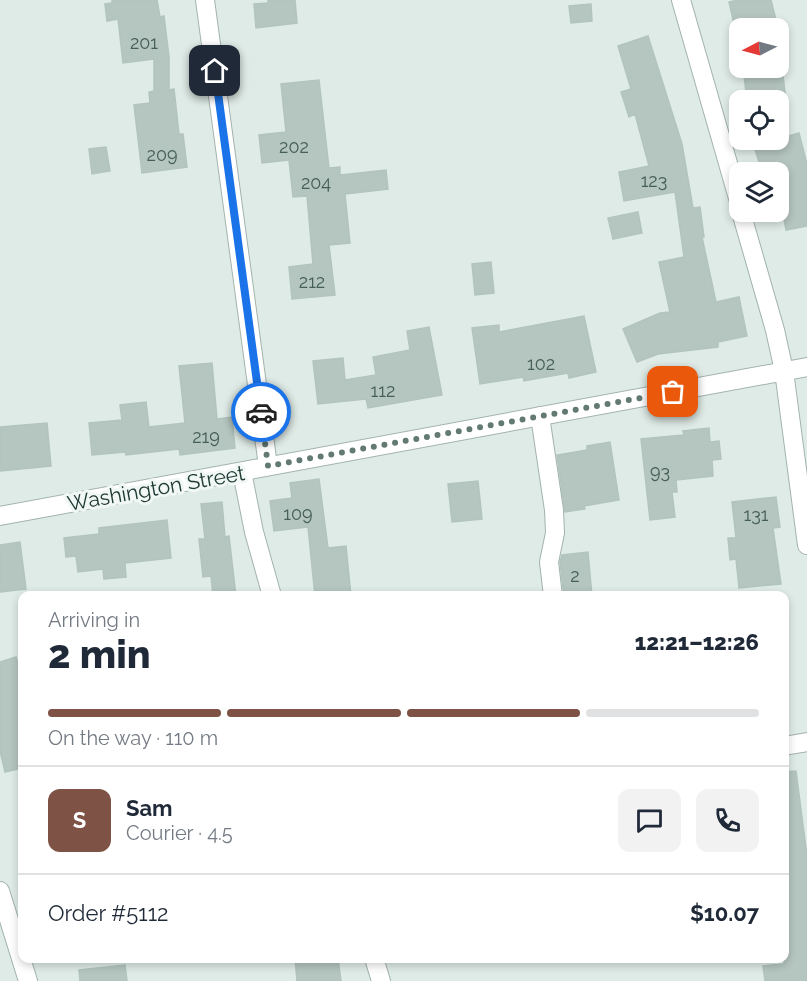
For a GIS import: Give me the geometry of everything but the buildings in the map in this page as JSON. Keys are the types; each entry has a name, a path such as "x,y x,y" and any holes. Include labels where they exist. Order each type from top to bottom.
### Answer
{"street":[{"path":"205,0 268,466"},
{"path":"681,0 729,167"},
{"path":"744,222 775,330 784,371 807,545"},
{"name":"Washington Street","path":"0,516 807,367"},
{"path":"540,416 554,510 555,533 549,562 552,591"},
{"path":"243,472 254,532 271,591"},
{"path":"789,745 807,742"},
{"path":"0,891 18,949"},
{"path":"22,963 28,981"},
{"path":"376,963 381,981"}],"way so far":[{"path":"261,412 268,466 673,392"}],"route":[{"path":"215,71 261,412"}]}
